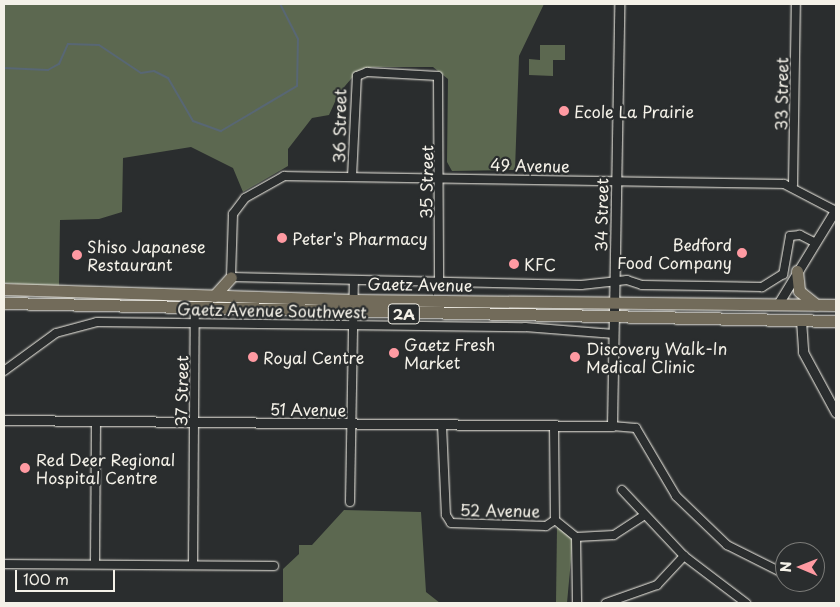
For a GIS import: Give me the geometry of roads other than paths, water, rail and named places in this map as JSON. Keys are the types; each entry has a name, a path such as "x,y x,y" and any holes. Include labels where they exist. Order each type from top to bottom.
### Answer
{"main road":[{"path":"797,271 799,291 816,305"},
{"path":"214,296 231,277 245,297"},
{"name":"Gaetz Avenue","path":"4,289 354,300 836,305"},
{"name":"Gaetz Avenue","path":"4,303 195,308 353,319 614,316 836,321"},
{"path":"690,318 714,311 762,311 778,304"},
{"path":"801,320 810,312 836,312"}],"street":[{"name":"34 Street","path":"612,426 619,4"},
{"name":"33 Street","path":"793,186 796,4"},
{"name":"35 Street","path":"357,76 367,72 430,73 442,83 439,282"},
{"name":"36 Street","path":"352,177 357,76"},
{"name":"49 Avenue","path":"231,277 233,214 245,198 281,177 616,181 793,186 835,209 778,304"},
{"path":"231,277 581,285 615,280 642,285 767,286 783,274 790,236 800,234 814,242"},
{"path":"350,502 354,281"},
{"name":"37 Street","path":"193,565 195,308"},
{"name":"Gaetz Avenue Southwest","path":"4,371 48,337 79,324 353,319 525,327 614,334"},
{"path":"801,320 803,352 836,413"},
{"name":"51 Avenue","path":"4,420 612,426"},
{"path":"95,564 96,422"},
{"name":"52 Avenue","path":"442,425 446,516 458,525 546,526 555,520"},
{"path":"554,426 555,520 576,537 614,535 643,516"},
{"path":"612,426 636,428 676,496 727,545 775,569"},
{"path":"622,490 643,516 684,556 746,603"},
{"path":"576,537 577,603"},
{"path":"606,603 657,585 684,556"},
{"path":"4,564 274,566"}],"waterway":[{"path":"4,68 48,70 59,64 68,44 99,45 141,73 154,71 168,78 193,121 221,131 297,86 298,39 280,4"}],"place":[{"name":"Ecole La Prairie","path":"564,111"},
{"name":"Peter's Pharmacy","path":"282,238"},
{"name":"Bedford Food Company","path":"742,253"},
{"name":"Shiso Japanese Restaurant","path":"77,255"},
{"name":"KFC","path":"514,264"},
{"name":"Gaetz Fresh Market","path":"394,353"},
{"name":"Royal Centre","path":"253,357"},
{"name":"Discovery Walk-In Medical Clinic","path":"575,357"},
{"name":"Red Deer Regional Hospital Centre","path":"25,468"}]}
